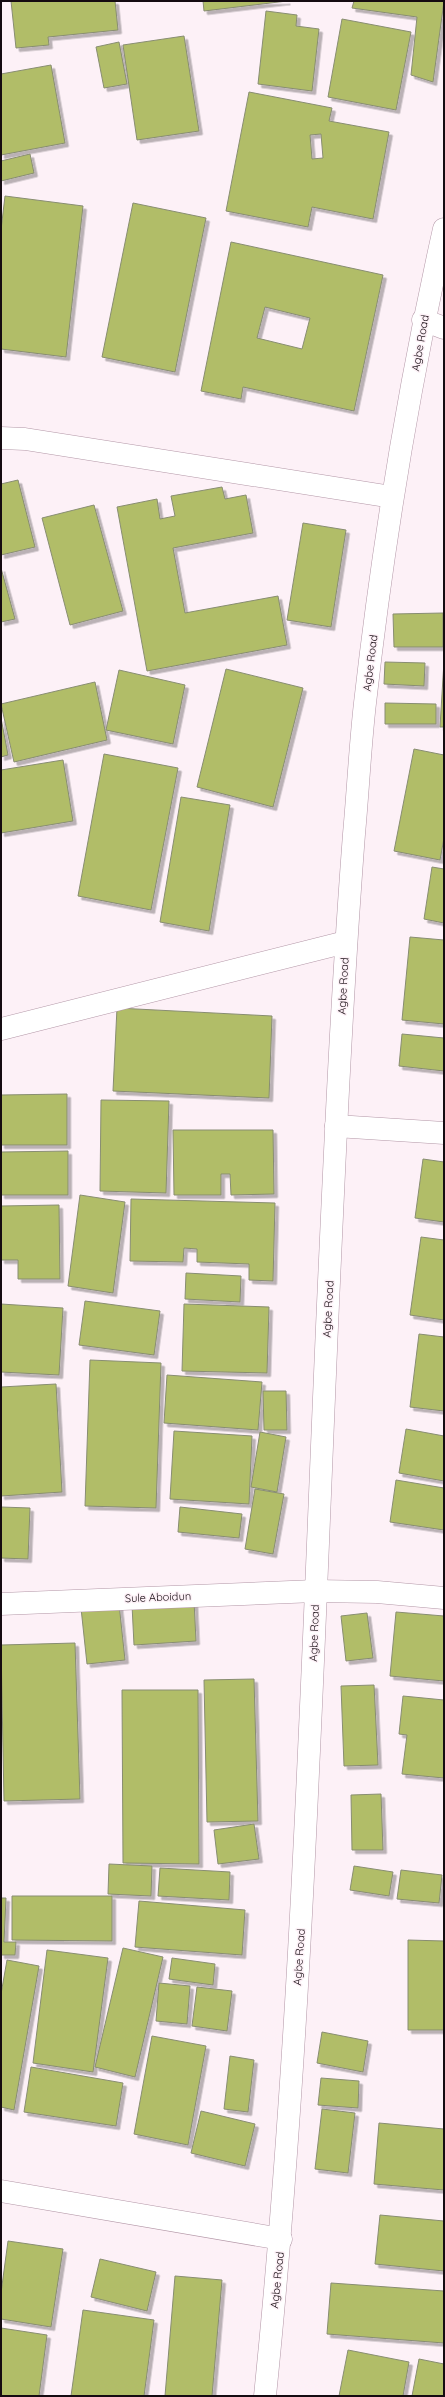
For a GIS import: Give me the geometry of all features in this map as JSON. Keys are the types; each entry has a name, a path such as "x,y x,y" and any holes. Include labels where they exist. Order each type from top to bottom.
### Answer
{"street":[{"name":"Agbe Road","path":"265,2396 281,2239 303,1904 315,1590 336,1126 346,942 365,706 392,497 423,320 444,229"},
{"path":"423,320 444,328"},
{"path":"1,438 25,439 392,497"},
{"path":"1,1029 346,942"},
{"path":"336,1126 444,1133"},
{"name":"Sule Aboidun","path":"1,1604 315,1590 377,1592 444,1598"},
{"path":"1,2191 281,2239"}],"building":[{"path":"11,1 115,1 118,30 48,37 49,45 16,48"},
{"path":"203,1 287,1 204,11"},
{"path":"354,1 444,1 433,82 411,75 417,17 352,8"},
{"path":"266,11 297,15 296,26 319,29 312,91 258,84"},
{"path":"342,19 411,32 396,110 328,97"},
{"path":"184,36 199,131 137,140 123,45"},
{"path":"119,42 127,84 104,88 96,47"},
{"path":"51,65 65,143 1,155 1,74"},
{"path":"249,92 332,108 329,121 389,132 373,219 312,207 308,227 226,211","holes":["321,134 323,158 312,159 310,135"]},
{"path":"30,154 34,173 1,181 1,161"},
{"path":"5,196 83,206 66,357 1,349 1,230"},
{"path":"133,203 206,218 175,372 102,357"},
{"path":"231,242 383,275 354,411 243,387 241,399 201,391","holes":["265,307 310,318 302,349 257,338"]},
{"path":"18,480 35,547 1,555 1,484"},
{"path":"222,487 225,499 246,495 253,533 173,548 185,613 278,596 287,645 147,671 117,507 157,499 160,519 175,516 171,496"},
{"path":"94,505 123,611 70,625 42,518"},
{"path":"303,523 346,530 331,627 287,620"},
{"path":"1,568 15,619 1,622"},
{"path":"443,613 443,647 394,647 393,614"},
{"path":"444,661 444,727 440,727"},
{"path":"385,662 425,663 424,686 384,684"},
{"path":"226,669 303,688 273,807 197,787"},
{"path":"119,670 185,685 173,744 106,730"},
{"path":"95,682 107,740 14,762 1,704"},
{"path":"385,703 436,704 436,724 385,724"},
{"path":"1,718 8,755 1,757"},
{"path":"414,749 444,755 444,838 440,860 394,851"},
{"path":"104,754 178,768 151,910 78,896"},
{"path":"63,760 73,821 1,833 1,770"},
{"path":"181,797 230,805 209,931 160,922"},
{"path":"432,867 444,869 444,923 424,919"},
{"path":"410,937 444,940 444,1024 402,1020"},
{"path":"117,1008 272,1016 269,1098 113,1091"},
{"path":"402,1034 444,1038 444,1071 399,1066"},
{"path":"67,1094 67,1145 1,1145 1,1095"},
{"path":"101,1100 169,1101 166,1193 100,1191"},
{"path":"173,1130 273,1130 274,1194 231,1195 230,1174 221,1174 221,1195 174,1195"},
{"path":"68,1151 68,1195 1,1195 1,1152"},
{"path":"423,1159 444,1162 444,1222 415,1218"},
{"path":"80,1195 125,1202 113,1293 68,1286"},
{"path":"131,1199 275,1203 273,1281 249,1280 249,1264 197,1262 197,1249 184,1248 183,1262 130,1261"},
{"path":"59,1205 60,1279 18,1279 18,1260 1,1260 1,1206"},
{"path":"421,1237 444,1240 444,1320 410,1315"},
{"path":"186,1273 241,1276 240,1302 185,1299"},
{"path":"85,1301 160,1311 154,1355 79,1345"},
{"path":"1,1304 63,1308 59,1375 1,1372"},
{"path":"184,1304 269,1307 267,1373 182,1371"},
{"path":"419,1334 444,1337 444,1411 410,1407"},
{"path":"90,1360 161,1363 156,1508 85,1506"},
{"path":"167,1375 262,1382 258,1430 164,1423"},
{"path":"56,1384 62,1492 1,1496 1,1387"},
{"path":"263,1391 286,1391 287,1430 264,1430"},
{"path":"406,1429 444,1436 444,1481 399,1473"},
{"path":"174,1431 252,1436 249,1504 170,1499"},
{"path":"260,1432 286,1437 277,1492 251,1487"},
{"path":"396,1480 444,1488 444,1530 390,1522"},
{"path":"255,1489 284,1494 273,1554 245,1549"},
{"path":"1,1507 30,1508 28,1559 1,1558"},
{"path":"180,1507 242,1514 239,1538 178,1532"},
{"path":"194,1601 196,1641 134,1645 132,1605"},
{"path":"119,1604 125,1660 87,1664 81,1608"},
{"path":"396,1612 444,1616 444,1681 390,1676"},
{"path":"367,1613 373,1658 346,1661 341,1616"},
{"path":"75,1643 80,1799 4,1801 1,1645"},
{"path":"254,1679 258,1821 207,1822 204,1680"},
{"path":"374,1685 378,1765 344,1766 341,1686"},
{"path":"122,1690 198,1690 199,1864 123,1863"},
{"path":"403,1696 444,1700 444,1778 402,1774 407,1735 399,1734"},
{"path":"381,1794 383,1850 352,1850 351,1795"},
{"path":"254,1824 259,1859 218,1864 214,1830"},
{"path":"109,1864 152,1866 151,1896 108,1894"},
{"path":"354,1866 393,1872 389,1896 350,1890"},
{"path":"160,1868 230,1872 229,1900 158,1896"},
{"path":"401,1870 442,1875 439,1903 397,1899"},
{"path":"12,1896 112,1896 112,1941 12,1940"},
{"path":"1,1898 6,1898 4,1942 16,1942 15,1955 1,1955"},
{"path":"139,1901 245,1910 242,1955 135,1947"},
{"path":"408,1940 444,1941 444,2030 408,2030"},
{"path":"123,1948 163,1957 135,2077 95,2067"},
{"path":"47,1950 108,1958 93,2072 33,2063"},
{"path":"172,1958 215,1964 213,1985 169,1979"},
{"path":"7,1960 39,1966 14,2110 1,2107 1,1994"},
{"path":"159,1983 190,1986 187,2024 156,2021"},
{"path":"197,1987 232,1991 227,2031 192,2026"},
{"path":"322,2032 368,2041 363,2072 317,2063"},
{"path":"152,2036 206,2046 188,2145 134,2134"},
{"path":"230,2056 254,2060 248,2112 224,2109"},
{"path":"31,2067 123,2083 116,2126 24,2112"},
{"path":"321,2078 359,2081 358,2108 318,2105"},
{"path":"322,2109 355,2113 348,2173 315,2169"},
{"path":"201,2111 255,2124 245,2166 191,2153"},
{"path":"379,2123 444,2129 444,2190 374,2184"},
{"path":"380,2215 444,2221 444,2271 375,2264"},
{"path":"8,2241 63,2249 51,2327 1,2319 1,2293"},
{"path":"100,2259 156,2272 147,2311 91,2297"},
{"path":"175,2276 222,2280 212,2396 165,2396"},
{"path":"331,2283 444,2291 444,2343 327,2334"},
{"path":"83,2310 154,2320 144,2396 71,2396"},
{"path":"1,2328 47,2335 39,2396 1,2396"},
{"path":"348,2350 409,2362 403,2396 339,2396"},
{"path":"419,2359 444,2364 444,2396 412,2396"}]}
